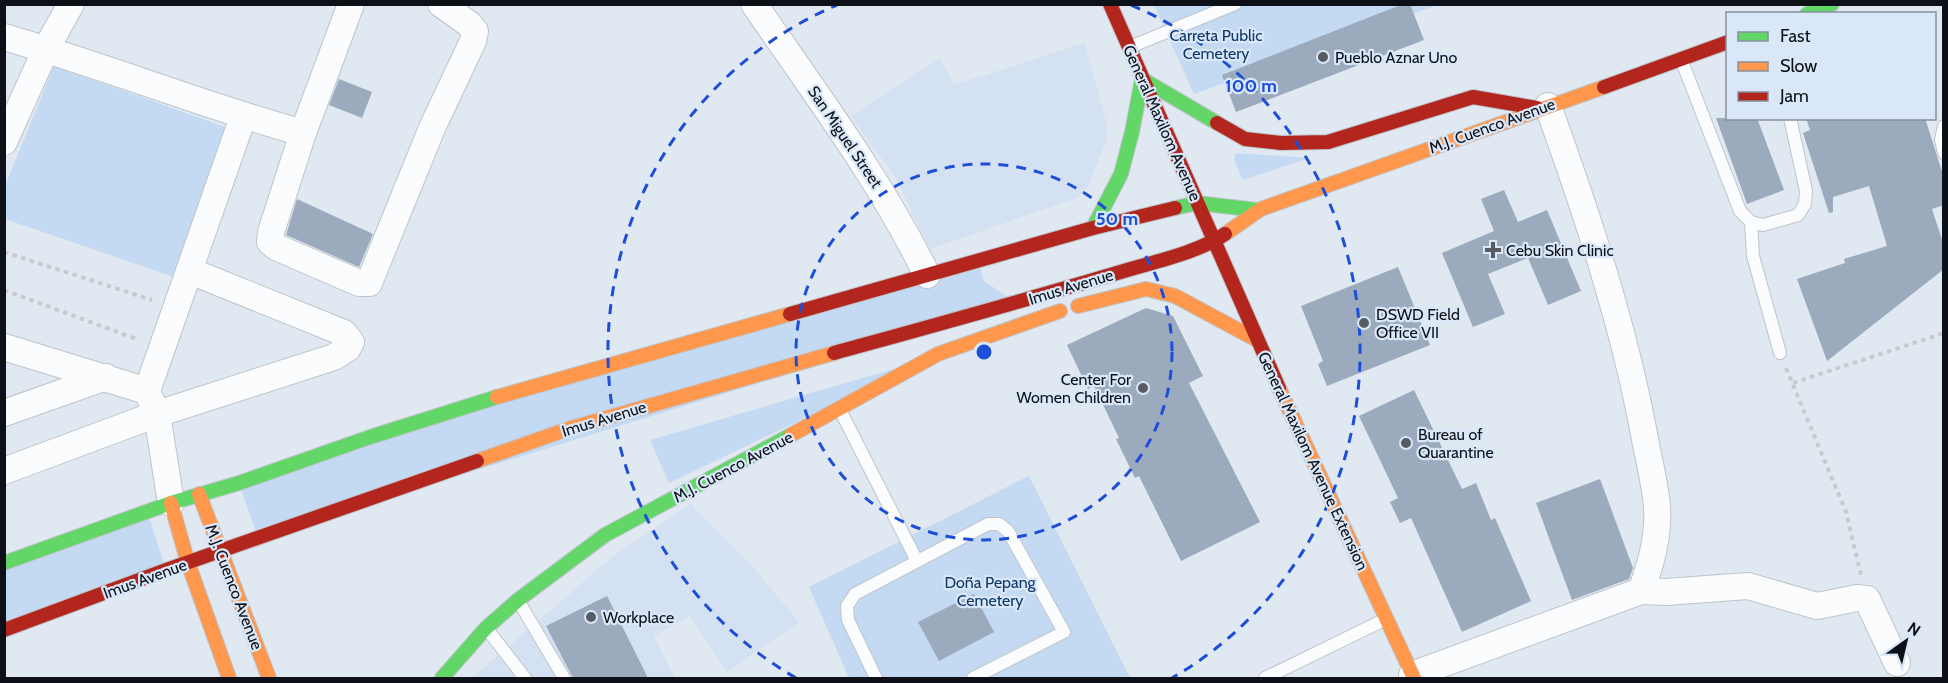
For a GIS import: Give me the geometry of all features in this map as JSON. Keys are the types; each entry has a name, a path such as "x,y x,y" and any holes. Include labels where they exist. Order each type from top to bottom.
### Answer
{"main road":[{"name":"General Maxilom Avenue","path":"1110,4 1214,242"},
{"path":"1812,12 1832,4"},
{"name":"M.J. Cuenco Avenue","path":"1214,242 1257,210 1726,43"},
{"path":"1093,228 1121,174 1142,79 1245,139 1281,143 1328,142 1473,97 1543,107"},
{"path":"4,563 171,503 486,400 1093,228 1197,203"},
{"name":"M.J. Cuenco Avenue","path":"1197,203 1257,210"},
{"name":"Imus Avenue","path":"4,630 568,429 1016,303 1214,242"},
{"name":"General Maxilom Avenue Extension","path":"1214,242 1413,677"},
{"path":"1016,303 1039,312 1060,311 1146,289 1175,296 1257,340"},
{"name":"M.J. Cuenco Avenue","path":"442,678 486,628 518,600 606,535 938,354 1060,311"},
{"name":"M.J. Cuenco Avenue","path":"200,494 269,678"},
{"name":"M.J. Cuenco Avenue","path":"171,503 188,563 229,678"}],"street":[{"path":"4,142 46,49 70,4"},
{"path":"351,4 303,133 271,232 270,242 276,247 359,283 369,283 432,128 475,31 441,4"},
{"name":"San Miguel Street","path":"754,4 871,174 905,231 927,275"},
{"path":"4,37 46,49 243,117 303,133"},
{"path":"1543,107 1578,190 1618,319 1640,413 1657,506 1656,537 1650,567 1641,591"},
{"path":"171,503 157,414 147,391 243,117"},
{"path":"4,471 157,414 334,357 348,348 351,342 344,333 190,271"},
{"path":"4,347 33,358 106,377 147,391"},
{"path":"4,368 33,358"},
{"path":"4,413 106,377"},
{"path":"166,461 200,494"},
{"path":"1413,677 1641,591 1666,592 1748,586 1817,606 1857,598 1867,599 1898,663"}],"lane":[{"path":"1128,48 1234,4"},
{"path":"1680,58 1740,211 1751,222 1763,225 1798,215 1805,204 1806,191 1790,120"},
{"path":"1944,126 1941,140 1944,153"},
{"path":"1751,222 1753,256 1780,353"},
{"path":"839,409 917,561"},
{"path":"876,678 848,621 846,606 855,594 988,524 999,524 1008,531 1064,632 981,677"},
{"path":"518,600 564,678"},
{"path":"1265,678 1387,619"},
{"path":"486,628 525,678"}],"path":[{"path":"4,252 176,308"},
{"path":"4,290 161,349"},
{"path":"1793,383 1944,333"},
{"path":"1780,353 1846,512 1867,599"}],"shaded area":[{"path":"1085,43 1106,122 1107,138 1087,189 1079,197 930,249 895,177 851,116 940,58 954,85"},
{"path":"691,504 758,573 799,622 727,672 690,616 654,636 675,678 472,678 612,557"}],"green space":[{"name":"Carreta Public Cemetery","path":"1154,5 1437,5 1194,94"},
{"path":"54,66 228,128 174,277 5,219 5,186"},
{"path":"1236,153 1309,158 1243,180 1234,160"},
{"path":"978,260 984,281 1016,303 258,538 239,483"},
{"path":"928,359 669,483 650,440"},
{"name":"Doña Pepang Cemetery","path":"1029,476 1130,678 849,678 809,587"},
{"path":"147,511 166,570 5,630 5,563"}],"building":[{"name":"Pueblo Aznar Uno","path":"1403,4 1410,4 1424,40 1236,112 1222,75"},
{"path":"339,79 372,92 362,118 329,105"},
{"path":"1716,118 1758,120 1784,190 1747,204"},
{"path":"1807,120 1926,120 1944,178 1944,205 1932,209 1944,246 1944,269 1827,361 1797,279 1845,263 1844,259 1887,246 1869,186 1833,197 1833,212 1829,213 1803,133 1810,130"},
{"path":"1504,190 1518,222 1547,210 1581,291 1548,305 1528,258 1488,274 1505,314 1473,327 1442,253 1494,231 1481,199"},
{"path":"297,199 373,234 359,267 286,235"},
{"name":"DSWD Field Office VII","path":"1398,267 1430,345 1327,386 1318,364 1323,361 1301,306"},
{"name":"Center For Women Children","path":"1146,308 1173,316 1203,376 1189,383 1260,522 1181,561 1139,476 1135,478 1094,386 1088,389 1067,345"},
{"path":"1414,390 1462,489 1476,483 1491,520 1495,518 1531,601 1462,632 1411,518 1400,523 1390,502 1398,498 1359,416"},
{"path":"1600,479 1633,568 1629,579 1572,600 1536,503"},
{"path":"974,594 994,632 939,661 918,622"},
{"path":"607,596 648,678 573,678 546,626"}],"traffic: fast":[{"path":"1812,12 1832,4"},
{"path":"1093,228 1121,174 1142,79 1217,123"},
{"path":"1175,208 1197,203 1257,210"},
{"path":"4,563 171,503 239,483 370,437 497,397"},
{"path":"442,678 486,628 518,600 605,535 791,435"}],"traffic: slow":[{"path":"1225,234 1261,209 1604,87"},
{"path":"1078,306 1146,289 1175,296 1257,340"},
{"path":"791,435 938,354 1060,311"},
{"path":"497,397 790,314"},
{"path":"477,461 568,429 834,353"},
{"path":"1279,388 1414,678"},
{"path":"199,494 269,678"},
{"path":"171,503 188,563 229,678"}],"traffic: jam":[{"path":"1110,4 1279,388"},
{"path":"1604,87 1726,43"},
{"path":"1217,123 1245,139 1281,143 1328,142 1473,97 1537,108"},
{"path":"790,314 1093,228 1175,208"},
{"path":"834,353 1173,257 1201,247 1225,234"},
{"path":"4,630 166,570 477,461"}],"place":[{"name":"Pueblo Aznar Uno","path":"1323,57"},
{"name":"Cebu Skin Clinic","path":"1493,250"},
{"name":"DSWD Field Office VII","path":"1364,323"},
{"name":"Center For Women Children","path":"1143,388"},
{"name":"Bureau of Quarantine","path":"1406,443"},
{"name":"Workplace","path":"591,617"}]}
